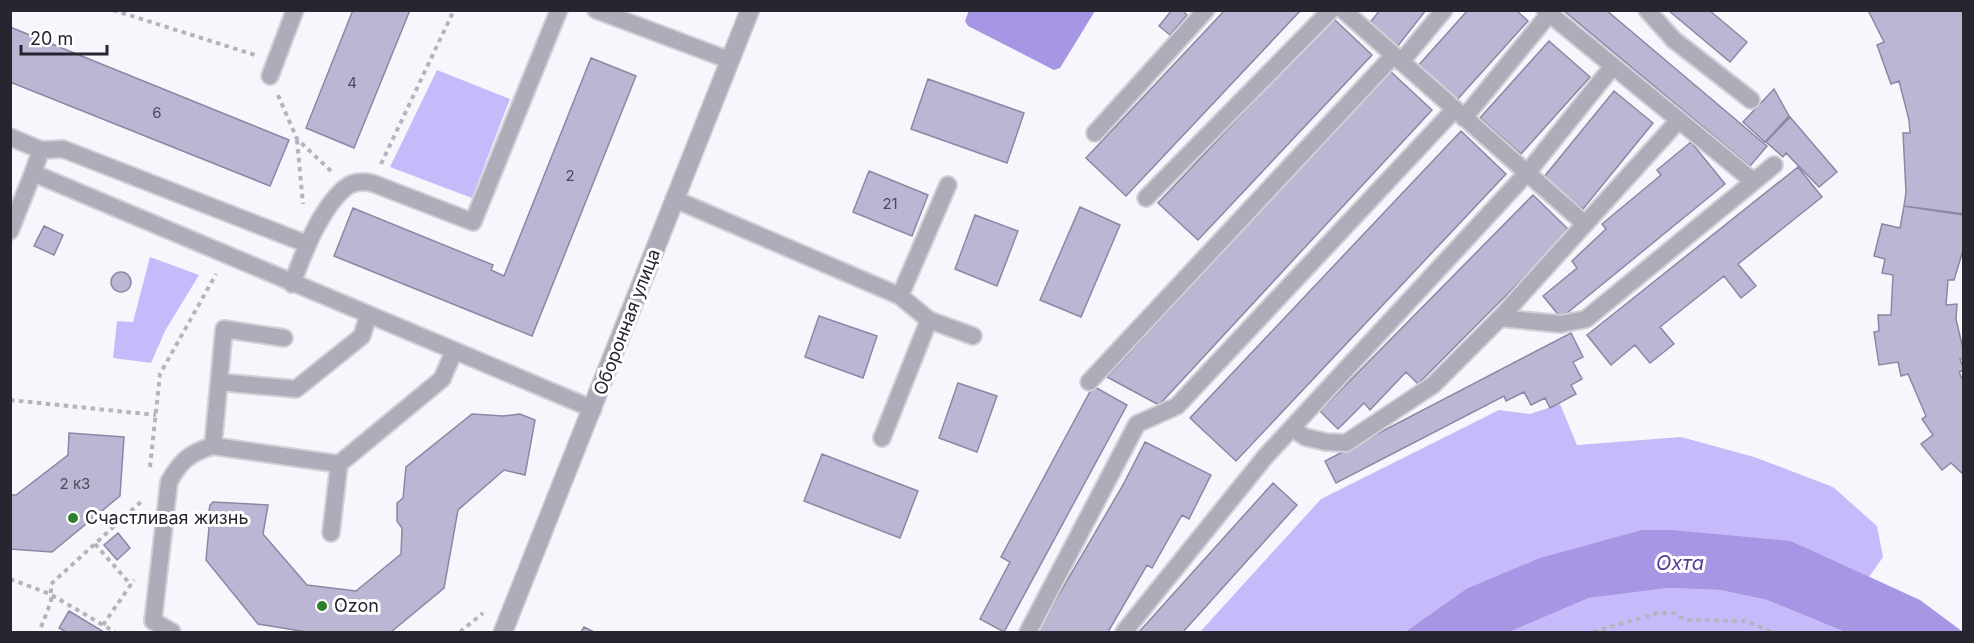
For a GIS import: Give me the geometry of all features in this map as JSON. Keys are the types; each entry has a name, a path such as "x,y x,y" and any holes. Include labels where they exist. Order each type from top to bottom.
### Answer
{"street":[{"name":"Оборонная улица","path":"503,633 750,10"}],"lane":[{"path":"273,69 295,10"},
{"path":"291,284 307,244 336,198 346,186 360,181 372,183 473,222 559,10"},
{"path":"596,10 729,60"},
{"path":"1095,133 1206,10"},
{"path":"1146,198 1331,10"},
{"path":"1343,10 1585,224"},
{"path":"1089,382 1444,10"},
{"path":"1647,10 1674,40 1751,100"},
{"path":"1028,633 1137,424 1177,406 1460,113 1547,12 1753,181"},
{"path":"1124,633 1265,457 1527,173 1613,66"},
{"path":"1292,428 1305,436 1326,442 1346,442 1433,385 1500,318 1679,120"},
{"path":"10,137 41,150 63,149 307,244"},
{"path":"10,231 41,150"},
{"path":"1500,318 1561,324 1586,319 1774,165"},
{"path":"33,173 291,284 593,409"},
{"path":"900,296 948,185"},
{"path":"674,199 900,296 928,320 973,336"},
{"path":"219,382 296,389 362,336 368,316"},
{"path":"882,438 928,320"},
{"path":"213,446 224,329 284,338"},
{"path":"331,533 339,464 442,379 454,351"},
{"path":"172,633 153,621 169,482 178,465 195,451 213,446 339,464"}],"path":[{"path":"113,10 273,69 297,139 307,244"},
{"path":"372,183 454,10"},
{"path":"297,139 346,186"},
{"path":"150,473 160,374 218,271"},
{"path":"10,400 156,415"},
{"path":"41,627 51,602 51,584 147,497 146,507"},
{"path":"95,544 131,585"},
{"path":"104,625 140,572"},
{"path":"10,579 50,594 115,633"},
{"path":"460,633 483,613"},
{"path":"1593,633 1658,613 1674,613 1685,620 1746,621 1771,633"}],"shaded area":[{"path":"437,70 510,99 472,198 390,167"},
{"path":"150,257 199,275 165,331 151,363 113,358 117,321 133,322"},
{"path":"1560,404 1577,445 1681,437 1754,457 1833,487 1877,526 1883,557 1869,577 1791,541 1466,589 1405,632 1200,632 1321,499 1499,410 1530,414"},
{"path":"1668,588 1720,590 1767,600 1845,632 1509,632 1589,598"}],"water":[{"path":"969,10 1095,11 1060,68 1054,70 968,26 965,21"},
{"name":"Охта","path":"1642,530 1672,530 1791,541 1920,600 1963,632 1845,632 1767,600 1720,590 1668,588 1589,598 1509,632 1405,632 1466,589 1540,558"}],"building":[{"path":"353,10 410,10 354,148 306,128"},
{"path":"1172,10 1182,10 1187,15 1170,35 1159,26"},
{"path":"1225,10 1301,10 1126,196 1086,158"},
{"path":"1380,10 1426,10 1397,47 1369,24"},
{"path":"1468,10 1516,10 1528,21 1456,101 1417,67"},
{"path":"1563,10 1606,10 1767,146 1750,166"},
{"path":"1668,10 1709,10 1747,42 1730,62"},
{"path":"1868,10 1961,10 1964,16 1963,215 1904,206 1906,192 1903,133 1910,133 1909,120 1899,81 1891,84 1877,45 1884,42"},
{"path":"1333,18 1372,55 1198,240 1158,203"},
{"path":"10,27 289,140 270,186 10,82"},
{"path":"1549,41 1590,77 1521,154 1480,118"},
{"path":"591,58 636,76 532,336 334,256 353,208 493,265 491,270 504,276"},
{"path":"1390,71 1432,110 1159,405 1107,377"},
{"path":"928,79 1024,113 1007,163 911,129"},
{"path":"1774,89 1789,116 1765,142 1743,122"},
{"path":"1614,91 1653,123 1583,209 1544,177"},
{"path":"1790,117 1837,172 1819,187 1786,153 1783,157 1766,142"},
{"path":"1461,131 1506,174 1236,461 1190,418"},
{"path":"1691,142 1725,184 1561,318 1543,296 1577,268 1572,261 1606,229 1602,224 1661,175 1657,170"},
{"path":"1798,167 1822,197 1738,264 1756,286 1741,298 1724,276 1660,327 1674,344 1650,363 1635,345 1611,365 1587,335"},
{"path":"869,171 928,195 912,236 853,212"},
{"path":"1533,195 1570,231 1418,384 1406,372 1370,410 1364,403 1338,429 1320,411"},
{"path":"1904,206 1964,214 1964,247 1954,280 1948,280 1946,305 1957,304 1956,319 1964,353 1964,358 1960,359 1964,370 1959,372 1964,383 1964,475 1951,463 1942,470 1921,444 1933,435 1922,419 1926,416 1908,374 1901,376 1898,362 1879,365 1874,332 1879,331 1878,315 1891,315 1893,275 1882,273 1885,259 1874,256 1882,224 1900,228"},
{"path":"1080,207 1120,225 1081,317 1040,300"},
{"path":"975,215 1018,231 997,286 955,269"},
{"path":"44,226 63,235 54,255 34,246"},
{"path":"121,272 128,275 131,282 128,289 121,292 114,289 111,282 114,275"},
{"path":"819,316 877,336 863,378 805,357"},
{"path":"1571,333 1583,357 1573,362 1582,379 1571,385 1576,394 1550,408 1545,398 1531,405 1524,392 1506,401 1504,396 1336,483 1325,461"},
{"path":"958,383 997,396 977,452 939,438"},
{"path":"1093,386 1127,405 1004,632 980,619 1010,562 1001,557"},
{"path":"472,414 503,416 520,414 535,420 525,475 504,470 458,510 444,588 391,632 307,632 258,624 206,560 209,528 207,523 210,505 213,502 268,505 263,534 307,585 356,591 401,554 402,528 397,521 397,503 403,498 406,467"},
{"path":"69,433 124,437 120,496 52,552 10,549 10,495 16,495 68,455"},
{"path":"1145,442 1211,475 1189,519 1182,515 1152,568 1147,565 1108,632 1037,632 1123,485"},
{"path":"822,454 918,491 900,538 804,501"},
{"path":"1273,483 1297,505 1183,632 1139,632"},
{"path":"118,533 130,548 117,560 104,545"},
{"path":"69,611 104,632 66,632 59,628"},
{"path":"584,627 594,632 581,632"}],"place":[{"name":"Счастливая жизнь","path":"73,518"},
{"name":"Ozon","path":"322,606"}]}
